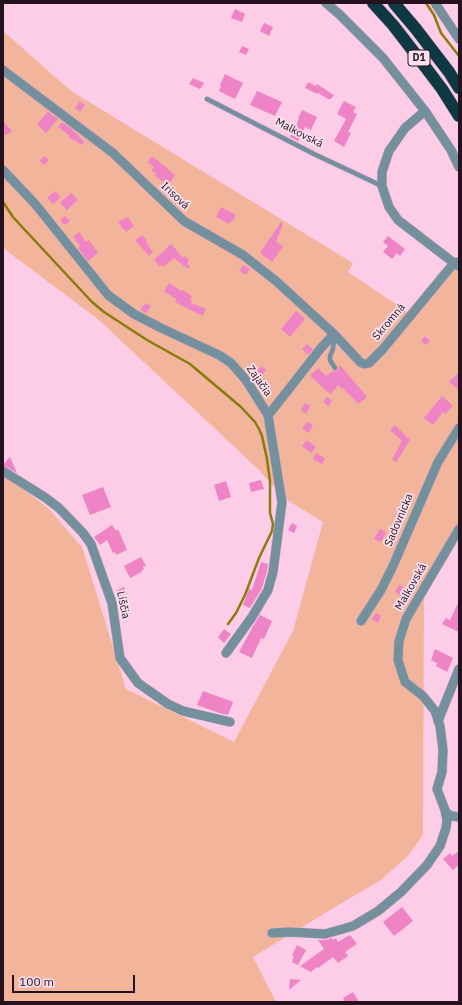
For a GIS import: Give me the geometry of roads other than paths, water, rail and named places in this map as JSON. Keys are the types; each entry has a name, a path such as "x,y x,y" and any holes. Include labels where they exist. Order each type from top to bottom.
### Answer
{"highway":[{"name":"D1","path":"373,3 393,25 417,56 442,89 459,116"},
{"name":"D1","path":"394,3 416,29 459,88"}],"street":[{"path":"326,3 383,58 425,112 451,150 459,167"},
{"path":"435,3 459,39"},
{"name":"Irisová","path":"3,70 113,153 184,221 243,255 276,281 334,334"},
{"path":"425,112 405,128 389,151 382,172 382,186 389,207 398,220 457,264"},
{"name":"Zajačia","path":"3,170 36,205 108,295 134,314 219,355 231,364 246,380 268,414 282,502 273,572 268,590 252,617 226,653"},
{"name":"Skromná","path":"334,334 361,363 369,363 457,264"},
{"path":"268,414 334,334"},
{"name":"Sadovnícka","path":"361,621 381,590 438,462 459,428"},
{"name":"Líščia","path":"3,471 59,508 83,533 91,544 112,603 120,658 138,683 168,704 182,711 230,722"},
{"name":"Malkovská","path":"272,933 288,932 326,934 353,926 378,911 401,892 427,865 440,846 447,820 446,813 436,789 442,772 443,750 440,726 435,711 423,696 405,682 398,660 400,641 406,619 455,543 459,529"},
{"path":"438,721 459,669"},
{"path":"446,813 459,817"}],"lane":[{"name":"Malkovská","path":"207,99 314,154 382,186"},
{"path":"334,334 333,349 330,360 335,368"}],"waterway":[{"path":"426,3 434,15 441,33 459,56"},
{"path":"3,202 13,217 92,302 104,312 147,340 190,364 241,407 255,422 259,429 267,459 270,481 270,513 273,524 272,531 259,558 245,595 236,613 228,624"}]}
